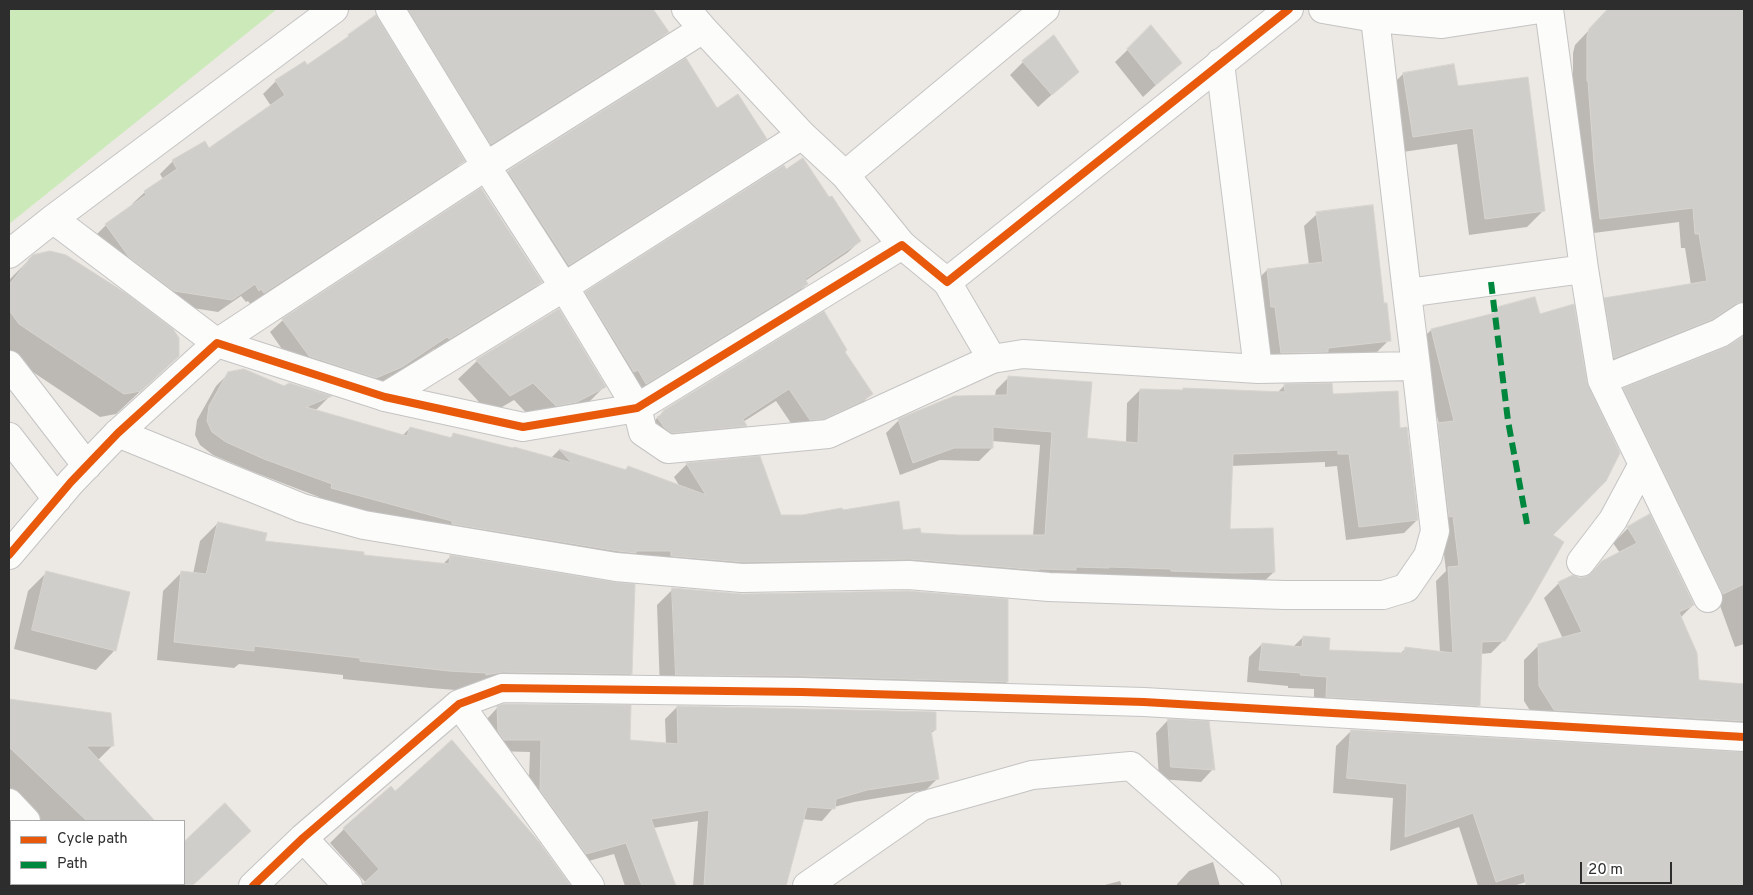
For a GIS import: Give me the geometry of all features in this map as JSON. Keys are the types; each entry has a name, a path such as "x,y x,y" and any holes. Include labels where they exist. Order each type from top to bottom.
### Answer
{"street":[{"path":"9,254 334,9"},
{"path":"390,9 486,166 564,287 637,408 643,432 668,449 828,434 992,359 1023,354 1258,369 1416,366"},
{"path":"686,9 802,135 845,175 902,245 947,282 992,359"},
{"path":"845,175 1045,9"},
{"path":"947,282 1289,9"},
{"path":"1323,9 1375,18 1442,24 1540,9"},
{"path":"1549,9 1584,269 1602,380 1708,598"},
{"path":"118,433 302,508 364,525 616,567 742,578 909,575 1049,587 1284,595 1383,595 1406,588 1428,556 1435,531 1375,18"},
{"path":"9,555 72,482 118,433 217,343 486,166 703,29"},
{"path":"1220,63 1258,369"},
{"path":"386,397 564,287 802,135"},
{"path":"53,219 217,343 386,397 523,427 637,408 902,245"},
{"path":"1407,293 1584,269"},
{"path":"1602,380 1720,333 1744,317"},
{"path":"9,366 72,482"},
{"path":"9,437 72,482"},
{"path":"1581,562 1613,520 1642,464"},
{"path":"253,886 303,838 459,704 502,688 802,692 1144,702 1744,737"},
{"path":"459,704 590,886"},
{"path":"808,886 922,806 1032,775 1131,766 1267,886"},
{"path":"9,803 25,820"},
{"path":"303,838 348,886"}],"green space":[{"path":"9,9 277,9 9,224"}],"building":[{"path":"408,9 653,9 669,32 491,144"},
{"path":"1608,9 1744,9 1744,302 1735,304 1713,319 1614,358 1604,298 1707,281 1699,234 1695,234 1693,208 1600,219 1587,81 1587,37 1589,29"},
{"path":"376,15 465,161 264,293 261,289 259,291 255,284 232,300 174,291 129,257 105,224 146,195 144,191 177,169 172,160 205,141 209,148 285,95 275,80 305,61 307,65"},
{"path":"1151,25 1182,63 1156,85 1127,49"},
{"path":"1054,35 1079,72 1052,95 1022,61"},
{"path":"686,58 717,108 738,94 767,139 569,265 508,171"},
{"path":"1454,64 1458,86 1528,77 1545,211 1485,219 1473,128 1413,137 1403,73"},
{"path":"803,158 829,197 832,196 861,241 805,279 808,284 646,384 638,370 634,372 585,292 784,165 786,169"},
{"path":"481,188 542,282 449,339 447,337 402,367 376,378 309,356 282,319"},
{"path":"1373,205 1384,303 1387,303 1391,341 1328,348 1328,352 1281,353 1275,307 1271,307 1267,269 1323,262 1316,212"},
{"path":"50,251 66,255 127,294 173,329 179,338 179,356 141,391 124,394 19,324 9,310 9,285 33,255"},
{"path":"1535,297 1540,314 1574,304 1587,382 1620,453 1606,481 1553,535 1564,542 1505,641 1482,642 1480,706 1326,697 1327,677 1259,670 1262,643 1302,647 1303,636 1330,638 1329,650 1404,653 1405,647 1453,653 1448,567 1459,566 1453,516 1449,517 1438,423 1454,421 1431,329 1499,312 1498,307"},
{"path":"559,309 606,387 577,402 556,406 533,383 510,396 476,360"},
{"path":"824,311 847,350 845,352 873,394 862,401 824,419 810,420 789,389 743,419 747,426 672,433 664,427 657,417 664,413 663,411"},
{"path":"1744,336 1744,584 1723,594 1623,388 1726,347"},
{"path":"244,369 284,386 289,383 332,396 306,407 407,436 410,427 452,438 453,433 572,463 559,449 626,470 628,466 706,495 686,463 760,456 781,515 802,515 899,501 903,530 920,528 921,533 959,535 1045,535 1052,432 993,427 993,448 954,448 913,463 898,419 954,396 1007,395 1008,376 1092,382 1087,438 1138,443 1140,389 1183,390 1183,388 1285,392 1284,384 1332,383 1333,394 1398,391 1400,428 1407,427 1418,520 1359,527 1349,454 1338,454 1338,450 1233,454 1230,529 1273,528 1275,572 1233,573 1109,567 1076,567 1076,570 1039,570 909,559 743,562 671,556 671,551 636,551 636,553 618,551 452,524 452,521 331,488 332,484 264,459 226,442 212,432 207,421 209,406 228,372"},
{"path":"1650,514 1694,605 1679,612 1697,653 1699,680 1744,684 1744,721 1554,710 1539,686 1538,644 1582,632 1558,582 1573,575 1580,578 1587,576 1602,561 1637,543 1627,527"},
{"path":"218,522 267,533 265,541 364,552 364,555 449,564 450,555 635,584 632,674 502,672 486,675 486,673 449,671 360,661 360,658 254,646 254,651 174,642 181,571 206,574"},
{"path":"46,571 130,592 116,651 32,630"},
{"path":"672,588 742,594 908,591 1008,599 1008,682 802,676 676,675"},
{"path":"9,699 111,713 114,746 86,746 154,820 86,820 9,747"},
{"path":"505,704 631,705 630,740 678,744 677,706 936,712 936,730 931,730 939,779 867,790 836,799 835,809 807,807 786,886 704,886 709,810 651,819 676,886 642,886 626,843 586,854 540,790 541,740 504,740 498,731 497,706"},
{"path":"1168,719 1209,721 1215,770 1171,767"},
{"path":"1351,730 1744,752 1744,886 1526,886 1524,873 1496,882 1473,813 1405,837 1407,784 1347,778"},
{"path":"452,740 539,842 571,886 363,886 379,869 343,828 391,786 395,791"},
{"path":"225,803 251,831 192,886 184,886 185,841"}],"marked path":[{"path":"1491,282 1508,421 1527,524"}],"cycle path":[{"path":"9,555 71,482 118,433 217,343 385,397 523,427 637,408 902,245 947,282 1289,9"},
{"path":"253,886 303,838 459,704 502,688 802,692 1144,702 1744,737"}]}
